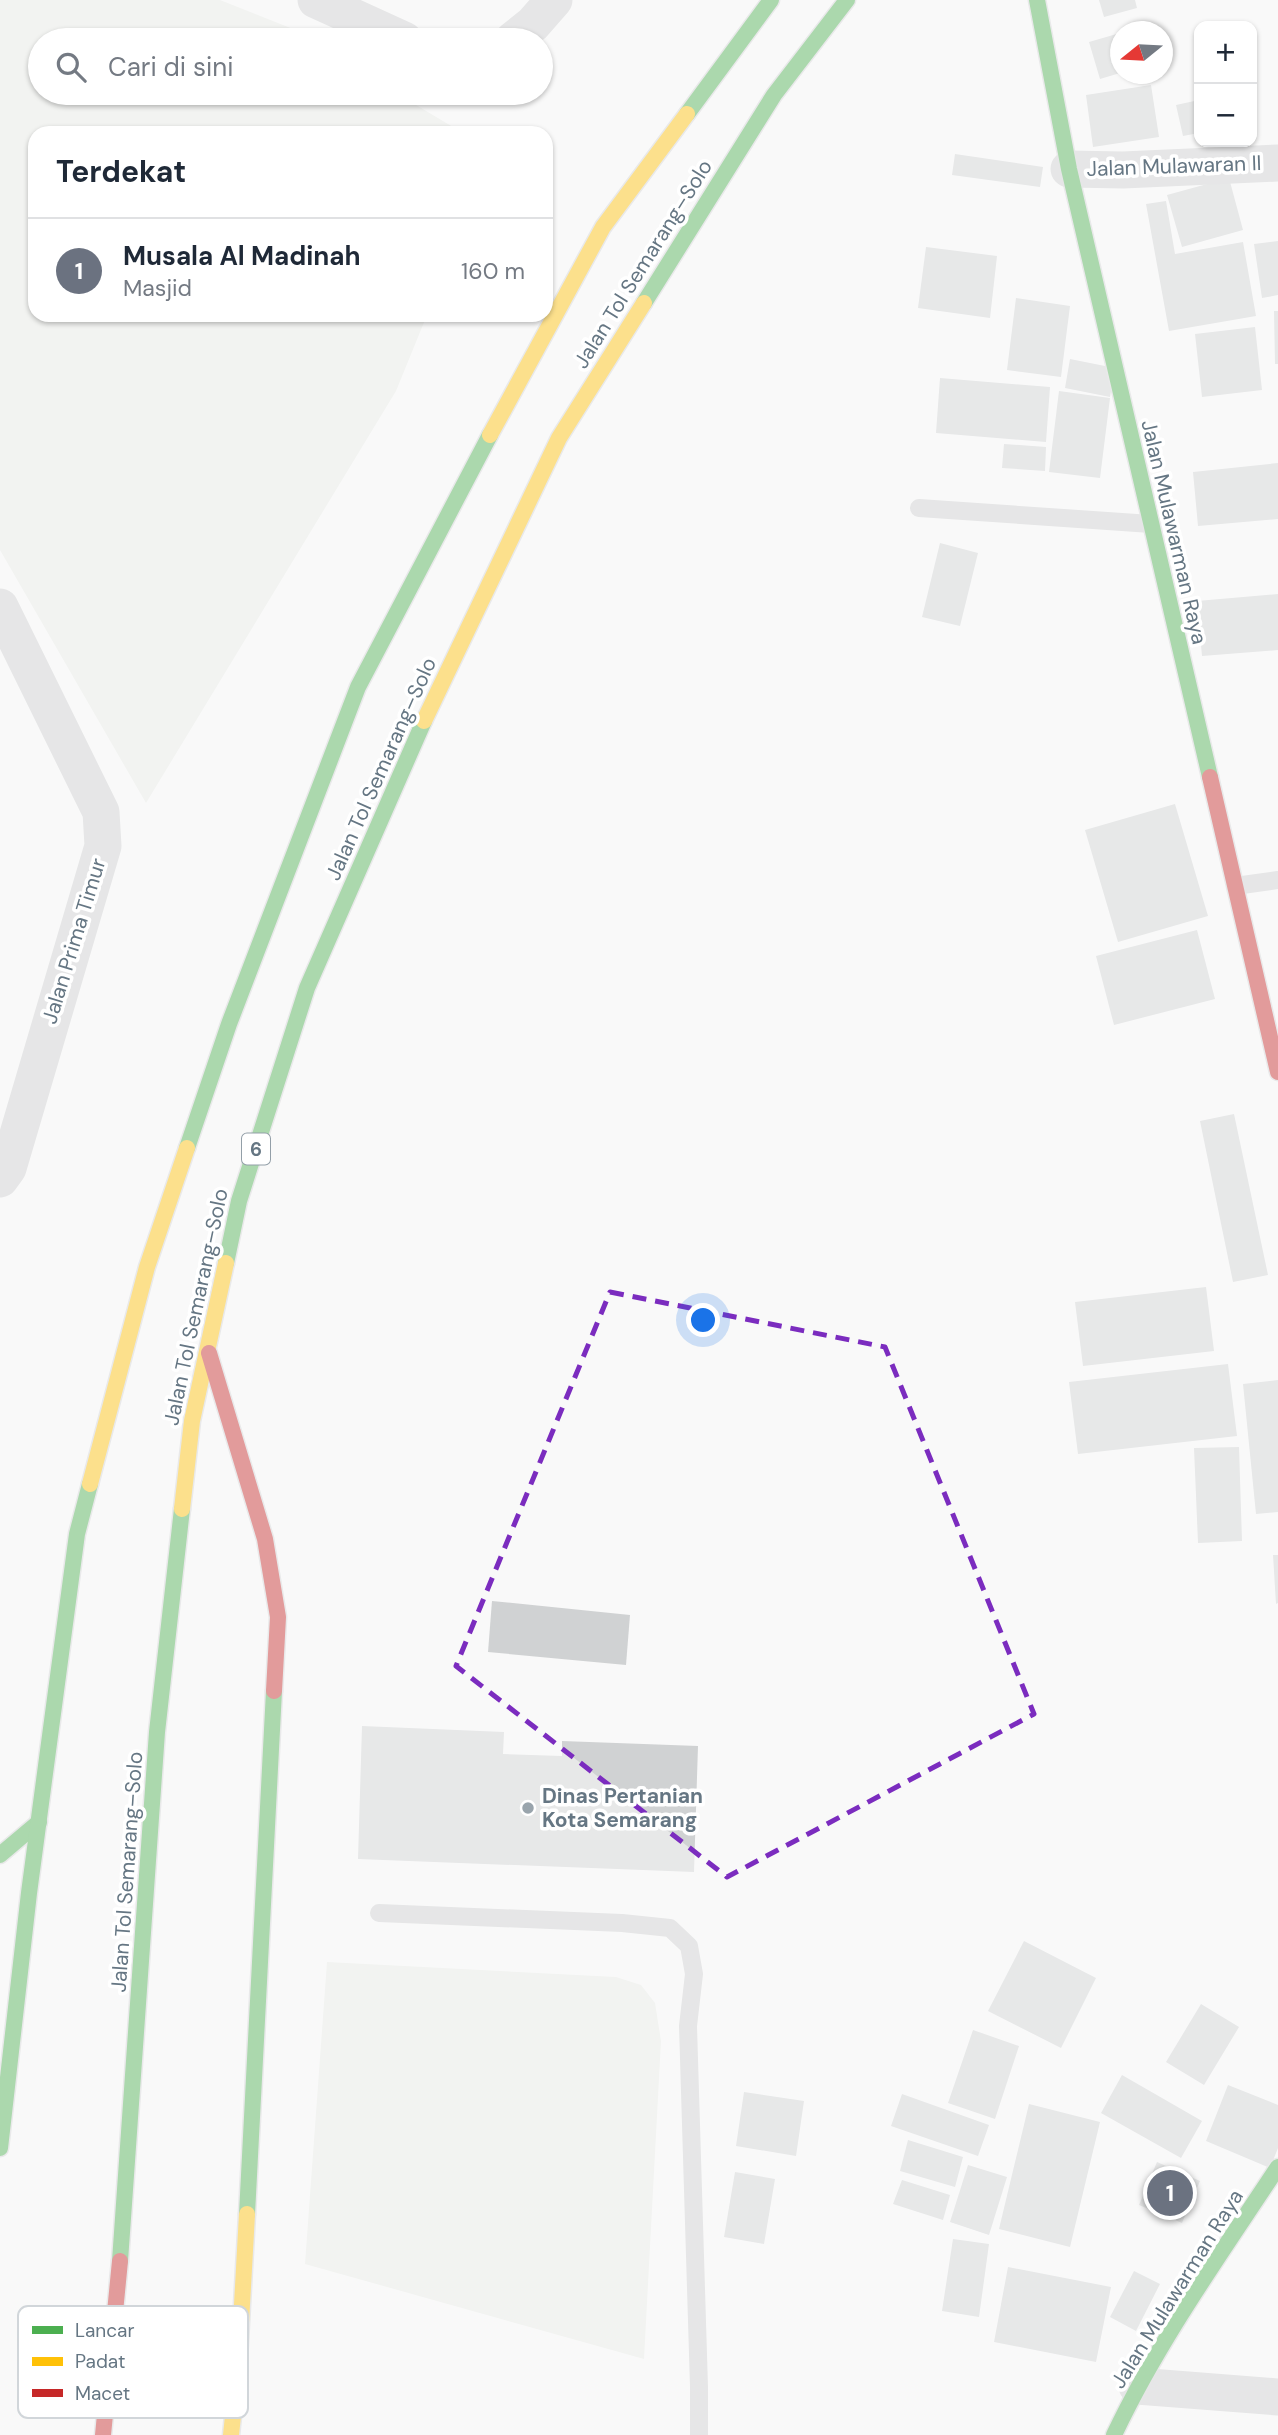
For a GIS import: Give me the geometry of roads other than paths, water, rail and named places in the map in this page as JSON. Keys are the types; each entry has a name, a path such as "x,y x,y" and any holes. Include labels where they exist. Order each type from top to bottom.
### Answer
{"main road":[{"path":"553,318 603,227 771,0"},
{"name":"Jalan Tol Semarang–Solo","path":"116,2306 127,2203 157,1732 192,1421 239,1201 307,988 442,680 559,438 774,95 847,0"},
{"name":"Jalan Mulawarman Raya","path":"1037,0 1069,169 1278,1072"},
{"path":"0,2148 77,1534 147,1267 229,1024 358,687 551,322"},
{"path":"207,1348 265,1539 278,1616 242,2306"},
{"path":"0,1855 39,1822"},
{"name":"Jalan Mulawarman Raya","path":"1114,2435 1137,2386 1165,2337 1278,2167"}],"street":[{"path":"316,0 378,28"},
{"path":"528,28 554,0"},
{"name":"Jalan Mulawaran II","path":"1069,169 1123,170 1278,163"},
{"name":"Jalan Prima Timur","path":"0,607 101,812 103,846 3,1166"},
{"path":"1137,2386 1278,2397"}],"lane":[{"path":"919,508 1151,524"},
{"path":"1235,886 1278,880"},
{"path":"379,1913 621,1923 670,1928 689,1946 694,1974 688,2026 699,2435"}],"place":[{"name":"Dinas Pertanian Kota Semarang","path":"528,1808"},
{"name":"Musala Al Madinah","path":"1170,2193"}]}
